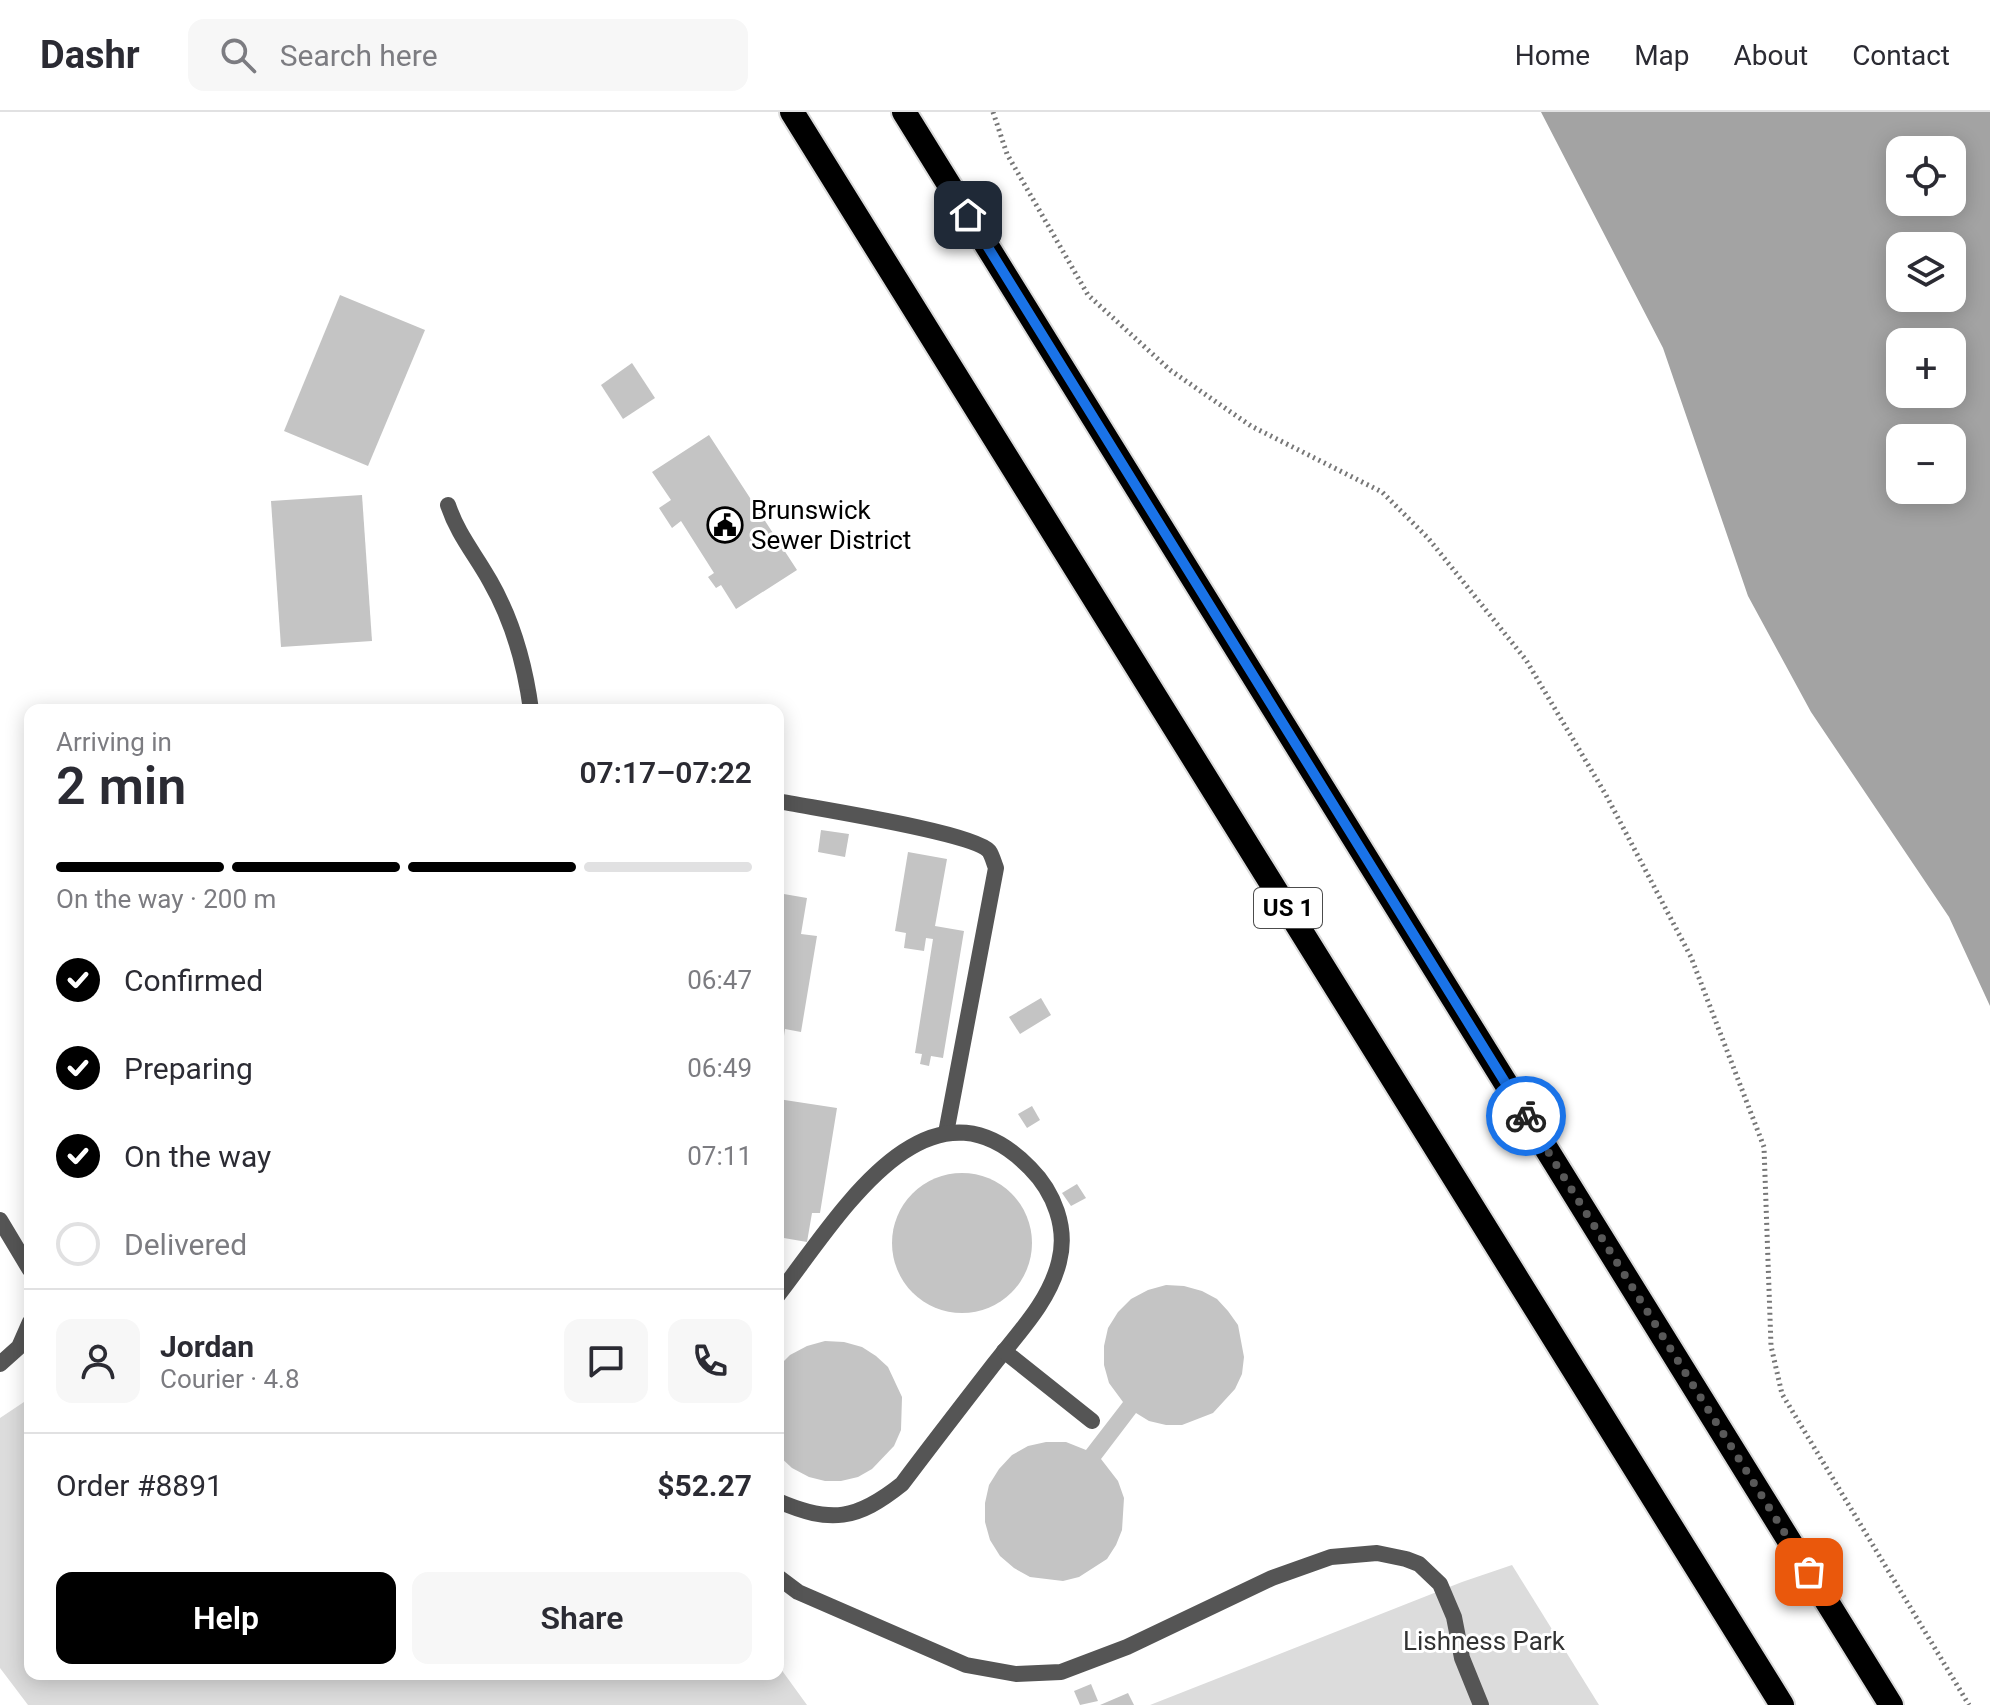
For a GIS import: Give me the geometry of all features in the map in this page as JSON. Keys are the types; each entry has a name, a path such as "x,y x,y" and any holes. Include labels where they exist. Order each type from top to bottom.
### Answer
{"highway":[{"name":"US 1","path":"792,112 1782,1705"},
{"path":"904,112 1891,1705"}],"street":[{"path":"448,505 455,529 491,582 510,625 525,668 530,704"},
{"path":"784,802 934,831 970,840 989,851 996,868 946,1133"},
{"path":"784,1287 860,1190 887,1163 915,1143 946,1133 967,1130 990,1137 1015,1152 1041,1178 1055,1203 1062,1232 1060,1260 1044,1300 902,1484 875,1505 843,1516 807,1514 784,1504"},
{"path":"0,1220 24,1260"},
{"path":"784,1269 796,1272"},
{"path":"0,1364 24,1348"},
{"path":"1004,1351 1092,1421"},
{"path":"784,1582 798,1592 966,1665 1016,1674 1061,1672 1127,1647 1272,1578 1331,1557 1377,1553 1419,1564 1440,1584 1454,1617 1462,1658 1481,1705"}],"path":[{"path":"993,112 1007,154 1088,295 1170,370 1251,426 1382,492 1428,538 1526,660 1606,795 1691,957 1764,1147 1771,1346 1782,1394 1969,1705"}],"green space":[{"path":"24,1402 24,1680 784,1680 784,1673 807,1705 28,1705 0,1668 0,1418"},
{"name":"Lishness Park","path":"1512,1565 1599,1705 1150,1705 1462,1582"}],"shaded area":[{"path":"1541,112 1990,112 1990,1006 1949,917 1811,712 1748,596 1663,348"}],"building":[{"path":"340,295 425,330 368,466 284,431"},
{"path":"632,363 655,398 623,419 601,385"},
{"name":"Brunswick Sewer District","path":"709,435 797,570 736,609 721,585 716,588 708,577 714,573 681,521 672,528 659,508 671,500 652,472"},
{"path":"362,495 372,641 281,647 271,501"},
{"path":"821,830 849,834 845,857 818,852"},
{"path":"908,852 947,859 935,926 964,931 943,1058 931,1056 929,1066 920,1064 922,1054 915,1053 933,939 926,938 924,951 904,948 906,933 895,931"},
{"path":"784,894 807,898 801,934 817,936 801,1032 785,1029 784,1036"},
{"path":"1041,998 1051,1015 1020,1034 1009,1017"},
{"path":"784,1100 837,1108 820,1213 812,1213 807,1242 784,1238"},
{"path":"1032,1106 1040,1120 1027,1128 1018,1114"},
{"path":"962,1173 989,1178 1011,1194 1027,1216 1032,1243 1027,1270 1011,1292 989,1308 962,1313 935,1308 913,1292 897,1270 892,1243 897,1216 913,1194 935,1178"},
{"path":"1077,1184 1086,1198 1071,1206 1062,1193"},
{"path":"1166,1285 1202,1291 1217,1299 1228,1311 1238,1325 1244,1357 1242,1374 1235,1389 1213,1413 1182,1425 1149,1421 1136,1413 1101,1459 1118,1481 1124,1498 1122,1530 1107,1559 1079,1577 1063,1581 1030,1577 1000,1556 990,1540 985,1522 989,1485 1012,1455 1028,1446 1066,1442 1086,1450 1123,1402 1109,1383 1104,1365 1108,1328 1131,1299"},
{"path":"825,1341 862,1347 888,1367 902,1397 901,1430 894,1446 872,1469 858,1477 825,1481 809,1477 784,1461 784,1361 807,1346"},
{"path":"1091,1684 1098,1701 1080,1705 1074,1691"},
{"path":"1128,1693 1134,1705 1100,1705"}],"way so far":[{"path":"1526,1116 1809,1572"}],"place":[{"name":"Brunswick Sewer District","path":"725,525"}],"route":[{"path":"968,215 1526,1116"}]}
